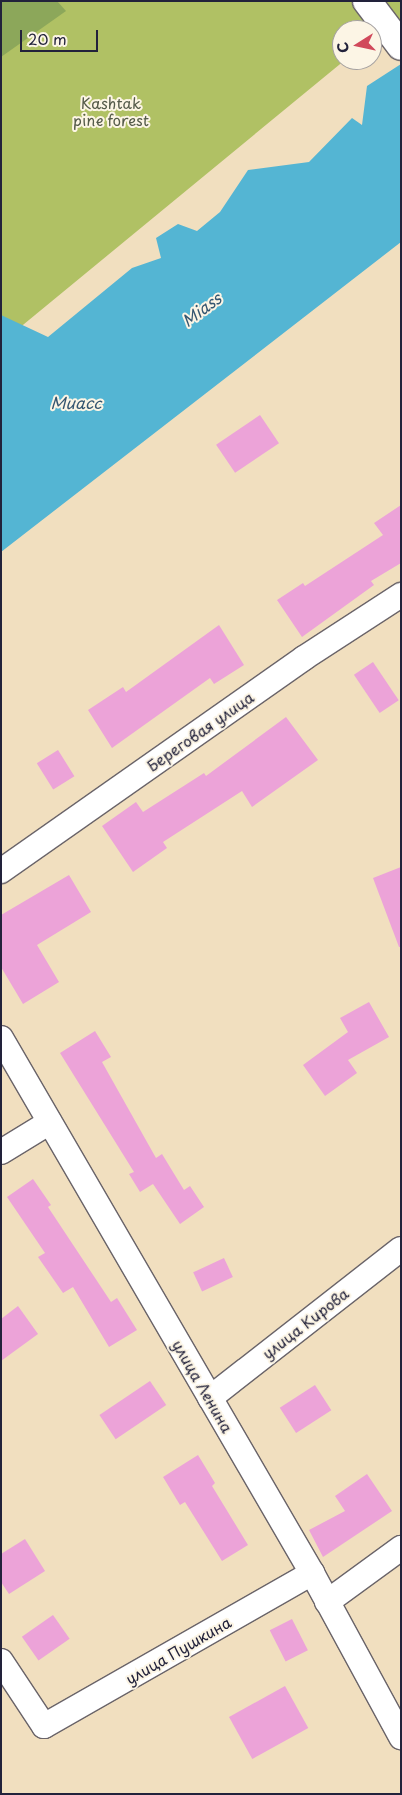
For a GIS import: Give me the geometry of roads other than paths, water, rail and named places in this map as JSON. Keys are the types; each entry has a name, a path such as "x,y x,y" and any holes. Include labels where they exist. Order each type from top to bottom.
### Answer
{"main road":[{"path":"367,1 401,46"}],"street":[{"name":"Береговая улица","path":"1,871 304,658 401,594"},
{"name":"улица Ленина","path":"1,1038 312,1573 401,1737"},
{"path":"1,1152 50,1122"},
{"name":"улица Кирова","path":"210,1398 401,1249"},
{"path":"327,1602 401,1548"},
{"name":"улица Пушкина","path":"1,1661 44,1726 312,1573"}],"water":[{"name":"Миасс","path":"401,64 401,242 1,552 1,315 48,337 132,268 161,258 156,238 178,224 197,231 220,212 248,170 309,162 352,118 362,125 367,86"}],"park label":[{"name":"Kashtak pine forest","path":"111,110"}],"water label":[{"name":"Miass","path":"201,309"}]}
